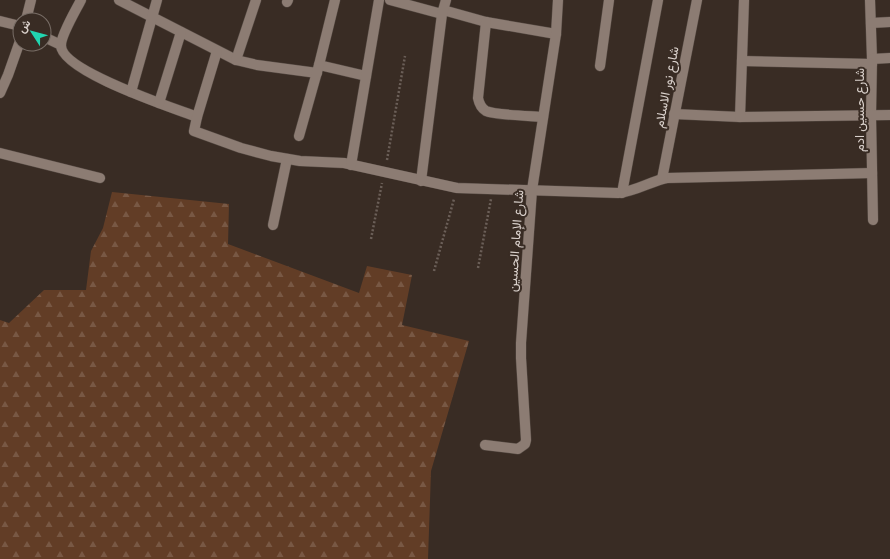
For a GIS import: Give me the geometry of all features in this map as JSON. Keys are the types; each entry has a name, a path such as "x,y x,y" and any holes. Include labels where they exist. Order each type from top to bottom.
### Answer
{"street":[{"path":"28,12 31,0"},
{"path":"81,0 62,40 61,45 65,55 84,70 131,92 197,117"},
{"path":"119,0 236,60 252,64 318,69 366,76"},
{"path":"131,92 157,0"},
{"path":"236,60 256,0"},
{"path":"299,136 318,69 335,0"},
{"path":"351,165 379,0"},
{"path":"390,0 486,22 556,34"},
{"path":"421,181 443,12 446,0"},
{"name":"شارع الإمام الحسين","path":"485,445 518,449 525,444 526,440 520,358 532,190 556,34 558,0"},
{"path":"600,66 609,0"},
{"path":"622,193 658,0"},
{"name":"شارع نور الاسلام","path":"662,179 697,0"},
{"path":"740,118 744,0"},
{"name":"شارع حسين ادم","path":"870,0 873,220"},
{"path":"0,21 12,24"},
{"path":"486,22 478,98 479,103 486,111 492,113 543,117"},
{"path":"871,23 890,22"},
{"path":"159,103 181,32"},
{"path":"52,41 61,45"},
{"path":"217,51 194,130 241,148 287,159 351,165 457,188 622,193 662,179 872,173"},
{"path":"0,93 16,52"},
{"path":"742,61 872,61 890,58"},
{"path":"674,114 740,118 890,115"},
{"path":"0,153 100,178"},
{"path":"273,225 287,159"}],"path":[{"path":"371,239 385,172 405,56"},
{"path":"434,271 457,188"},
{"path":"478,268 493,189"}],"green space":[{"path":"112,192 229,204 228,244 359,293 367,266 412,275 402,325 469,341 431,471 428,559 0,559 0,320 9,323 44,290 86,290 91,251 103,228"}]}
